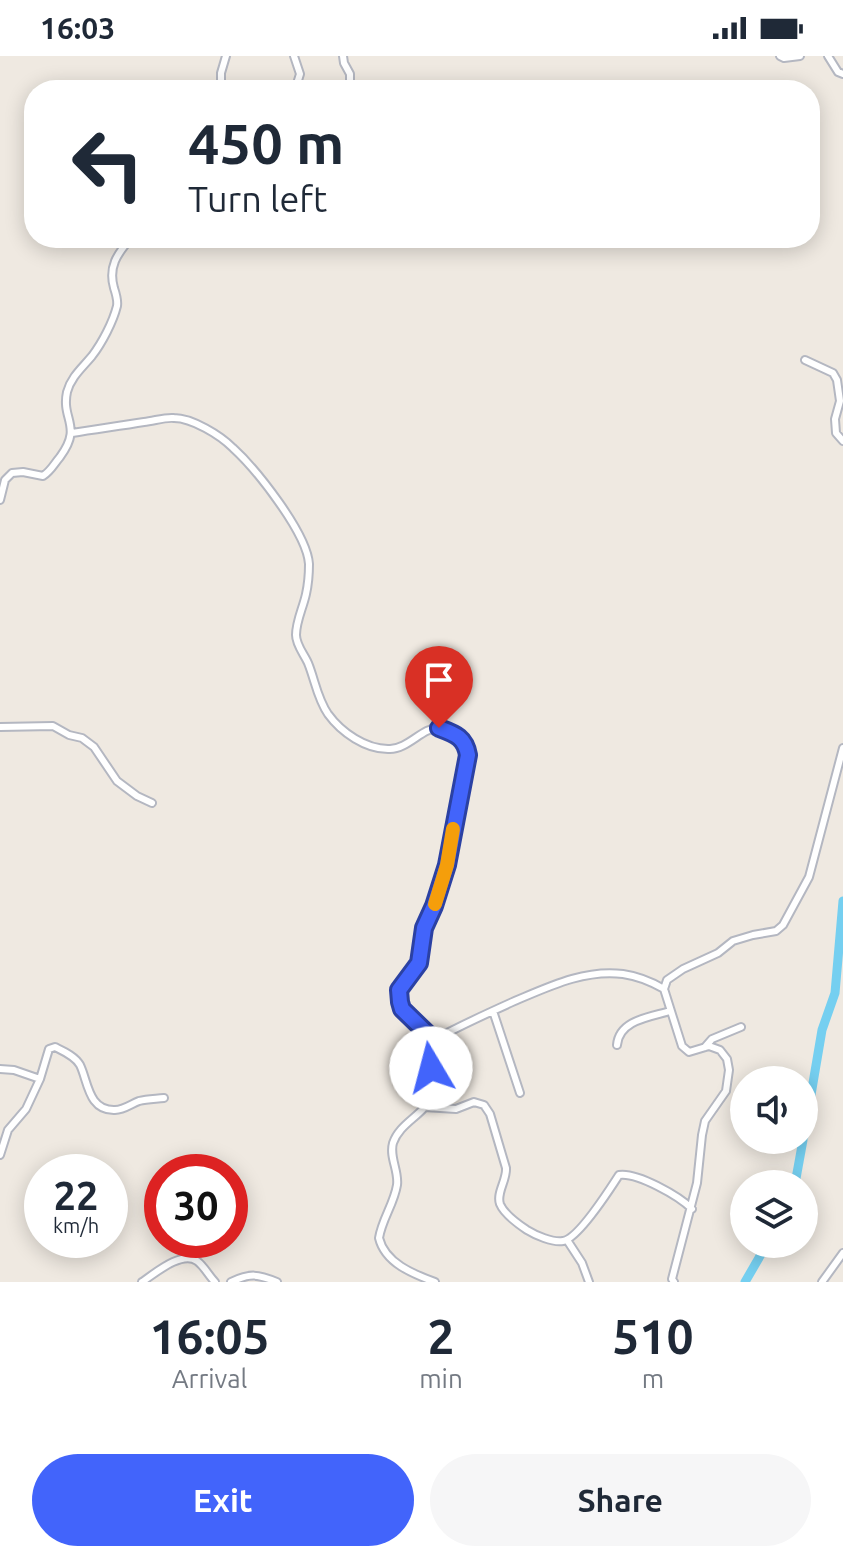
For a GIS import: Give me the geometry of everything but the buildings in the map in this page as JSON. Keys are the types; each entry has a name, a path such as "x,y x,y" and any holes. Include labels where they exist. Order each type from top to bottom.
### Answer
{"street":[{"path":"221,80 226,56"},
{"path":"294,56 300,74 298,80"},
{"path":"343,56 350,80"},
{"path":"780,56 800,56"},
{"path":"828,56 838,72 843,74"},
{"path":"0,500 5,480 12,473 43,476 68,446 72,433 66,399 68,390 74,376 100,344 115,313 118,302 112,265 122,248"},
{"path":"805,360 833,373 837,380 840,401 835,419 836,433 843,441"},
{"path":"72,433 175,417 196,423 231,446 254,470 283,509 308,555 307,592 296,639 327,713 356,738 376,748 399,748 431,729 439,728 456,734 467,747 447,865 424,928 419,963 399,990 402,1009 434,1040 436,1046 431,1068 433,1091 424,1107 400,1129 392,1147 397,1185 379,1238 389,1257 405,1269 435,1282"},
{"path":"0,727 53,726 82,738 94,747 117,781 152,803"},
{"path":"674,1282 672,1279 692,1209 705,1121 726,1091 729,1070 727,1059 720,1050 709,1046 689,1052 682,1046 664,989 667,980 718,953 733,941 776,931 783,925 809,877 843,748"},
{"path":"434,1040 476,1017 584,976 622,974 664,989"},
{"path":"493,1011 520,1093"},
{"path":"617,1045 618,1037 632,1023 670,1011"},
{"path":"705,1047 712,1039 741,1027"},
{"path":"0,1155 8,1130 26,1109 40,1079 47,1052 55,1047 79,1063 86,1088 102,1107 113,1110 141,1100 164,1098"},
{"path":"0,1069 14,1070 40,1079"},
{"path":"424,1107 456,1109 474,1102 484,1105 490,1114 506,1168 507,1175 499,1198 501,1207 531,1232 555,1240 567,1240 605,1198 619,1175 628,1173 674,1195 692,1209"},
{"path":"567,1240 582,1263 589,1282"},
{"path":"822,1282 843,1253"},
{"path":"142,1282 171,1263 191,1259 197,1261 215,1282"},
{"path":"231,1282 245,1275 257,1275 277,1282"}],"waterway":[{"path":"816,1066 822,1030 835,993 843,901"},
{"path":"798,1170 800,1154"},
{"path":"745,1282 759,1258"}],"slow traffic":[{"path":"435,904 447,865 453,829"}],"route":[{"path":"431,1068 436,1046 434,1040 402,1009 399,990 419,963 424,928 447,865 468,755 467,747 456,734 439,728"}]}
